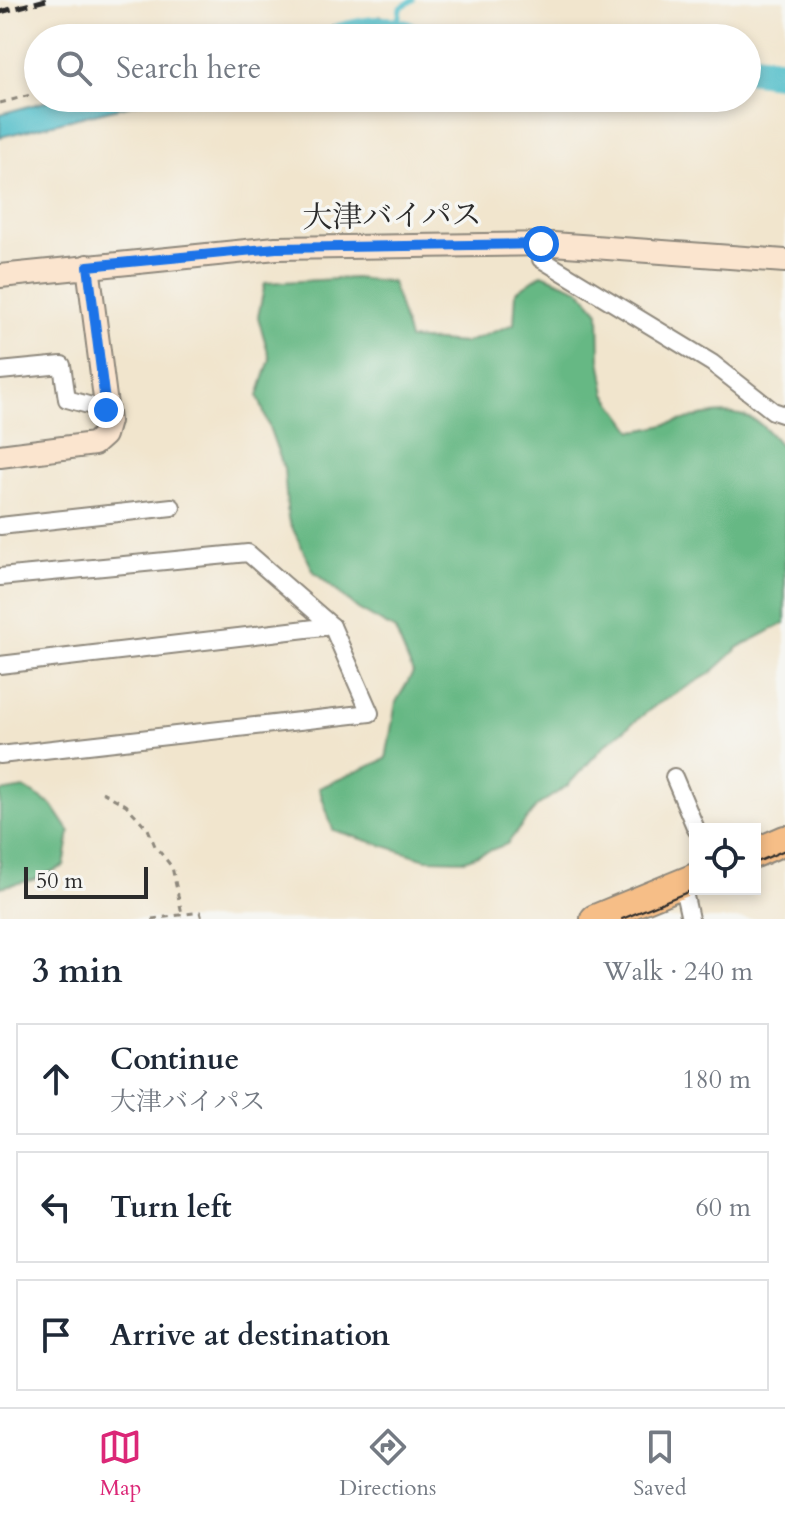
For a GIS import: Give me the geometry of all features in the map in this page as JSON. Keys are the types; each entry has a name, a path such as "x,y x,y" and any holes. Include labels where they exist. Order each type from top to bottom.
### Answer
{"highway":[{"path":"595,919 689,889"}],"main road":[{"name":"大津バイパス","path":"0,276 276,248 541,244 785,261"},
{"path":"0,456 94,444 104,435 106,410 88,266"}],"street":[{"path":"541,244 541,259 712,363 773,411 785,415"},
{"path":"0,371 62,365 67,399 106,410"},
{"path":"0,526 172,507"},
{"path":"0,577 248,553 332,626 370,713 0,755"},
{"path":"1,660 332,626"},
{"path":"674,777 693,823"},
{"path":"690,919 699,895"}],"path":[{"path":"331,24 336,23"},
{"path":"0,103 24,97"},
{"path":"102,792 126,805 148,829 155,846 172,867 182,914"},
{"path":"152,919 200,912 202,919"}],"green space":[{"path":"542,274 579,289 599,312 600,359 606,394 633,431 725,413 754,420 785,450 785,623 739,647 711,673 656,705 606,744 567,786 537,806 507,844 465,860 426,859 333,830 319,788 386,759 396,702 413,673 395,630 358,609 314,572 288,519 284,469 258,396 270,359 258,317 265,283 354,278 392,282 409,339 465,343 514,324 516,292"},
{"path":"24,788 52,805 70,832 64,866 33,880 0,887 0,792"}],"water":[{"path":"381,16 393,21 393,24 353,24"},
{"path":"24,107 24,112 102,112 0,137 0,114"}],"waterway":[{"path":"398,24 400,8 413,0"},
{"path":"761,70 785,73"}],"tram line":[{"path":"761,860 785,850"},
{"path":"622,919 689,891"}],"railway":[{"path":"0,12 46,0"}],"route":[{"path":"106,410 88,266 276,248 541,244"}]}
